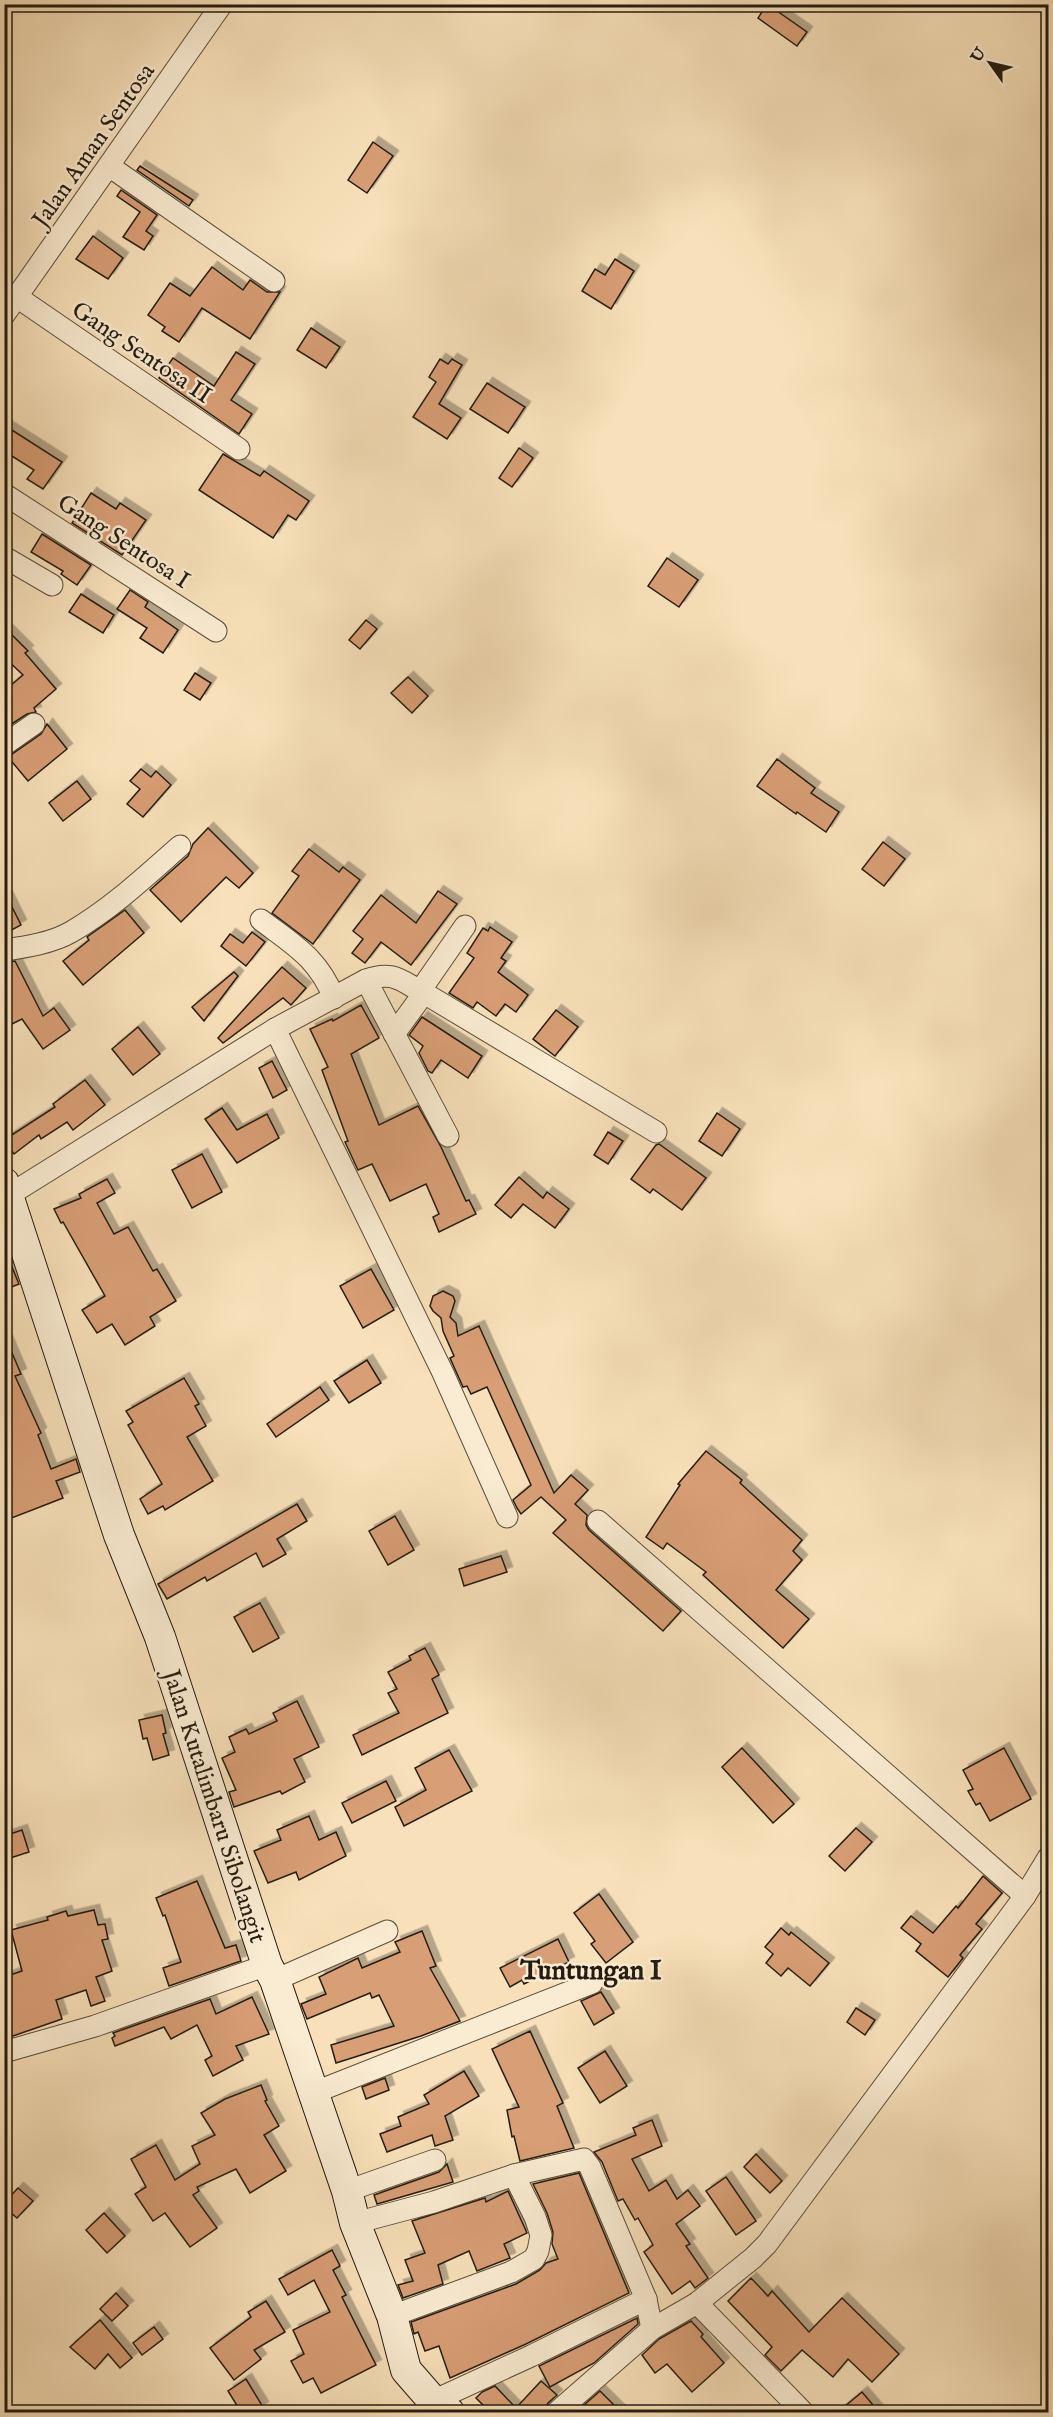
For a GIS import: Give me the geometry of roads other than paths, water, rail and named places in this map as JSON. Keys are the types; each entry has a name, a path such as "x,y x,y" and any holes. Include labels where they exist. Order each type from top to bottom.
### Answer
{"street":[{"name":"Jalan Aman Sentosa","path":"4,315 222,4"},
{"path":"109,166 274,281"},
{"name":"Gang Sentosa II","path":"17,297 239,449"},
{"name":"Gang Sentosa I","path":"4,494 216,631"},
{"path":"4,557 52,585"},
{"path":"4,744 34,724"},
{"path":"4,950 30,946 70,933 123,896 180,846"},
{"path":"261,920 311,958 326,979 334,998"},
{"path":"394,1034 465,926"},
{"path":"7,1189 275,1029 366,980 380,975 395,977 422,992 656,1132"},
{"path":"366,980 448,1136"},
{"path":"275,1029 443,1373 507,1517"},
{"name":"Jalan Kutalimbaru Sibolangit","path":"7,1189 120,1535 160,1636 271,1973 347,2191 355,2223 392,2316 406,2370 435,2409"},
{"path":"598,1521 1025,1896"},
{"path":"557,2412 652,2329 697,2303 767,2244 1025,1896 1048,1858"},
{"path":"4,2052 271,1973 387,1931"},
{"path":"313,2093 592,1983"},
{"path":"355,2223 434,2202 514,2175 584,2159 590,2167 646,2299 652,2329"},
{"path":"347,2191 435,2160"},
{"path":"392,2316 511,2272 534,2259 541,2235 535,2217 514,2175"},
{"path":"435,2409 531,2356 646,2299"},
{"path":"697,2303 803,2412"}],"district":[{"name":"Tuntungan I","path":"591,1970"}]}
